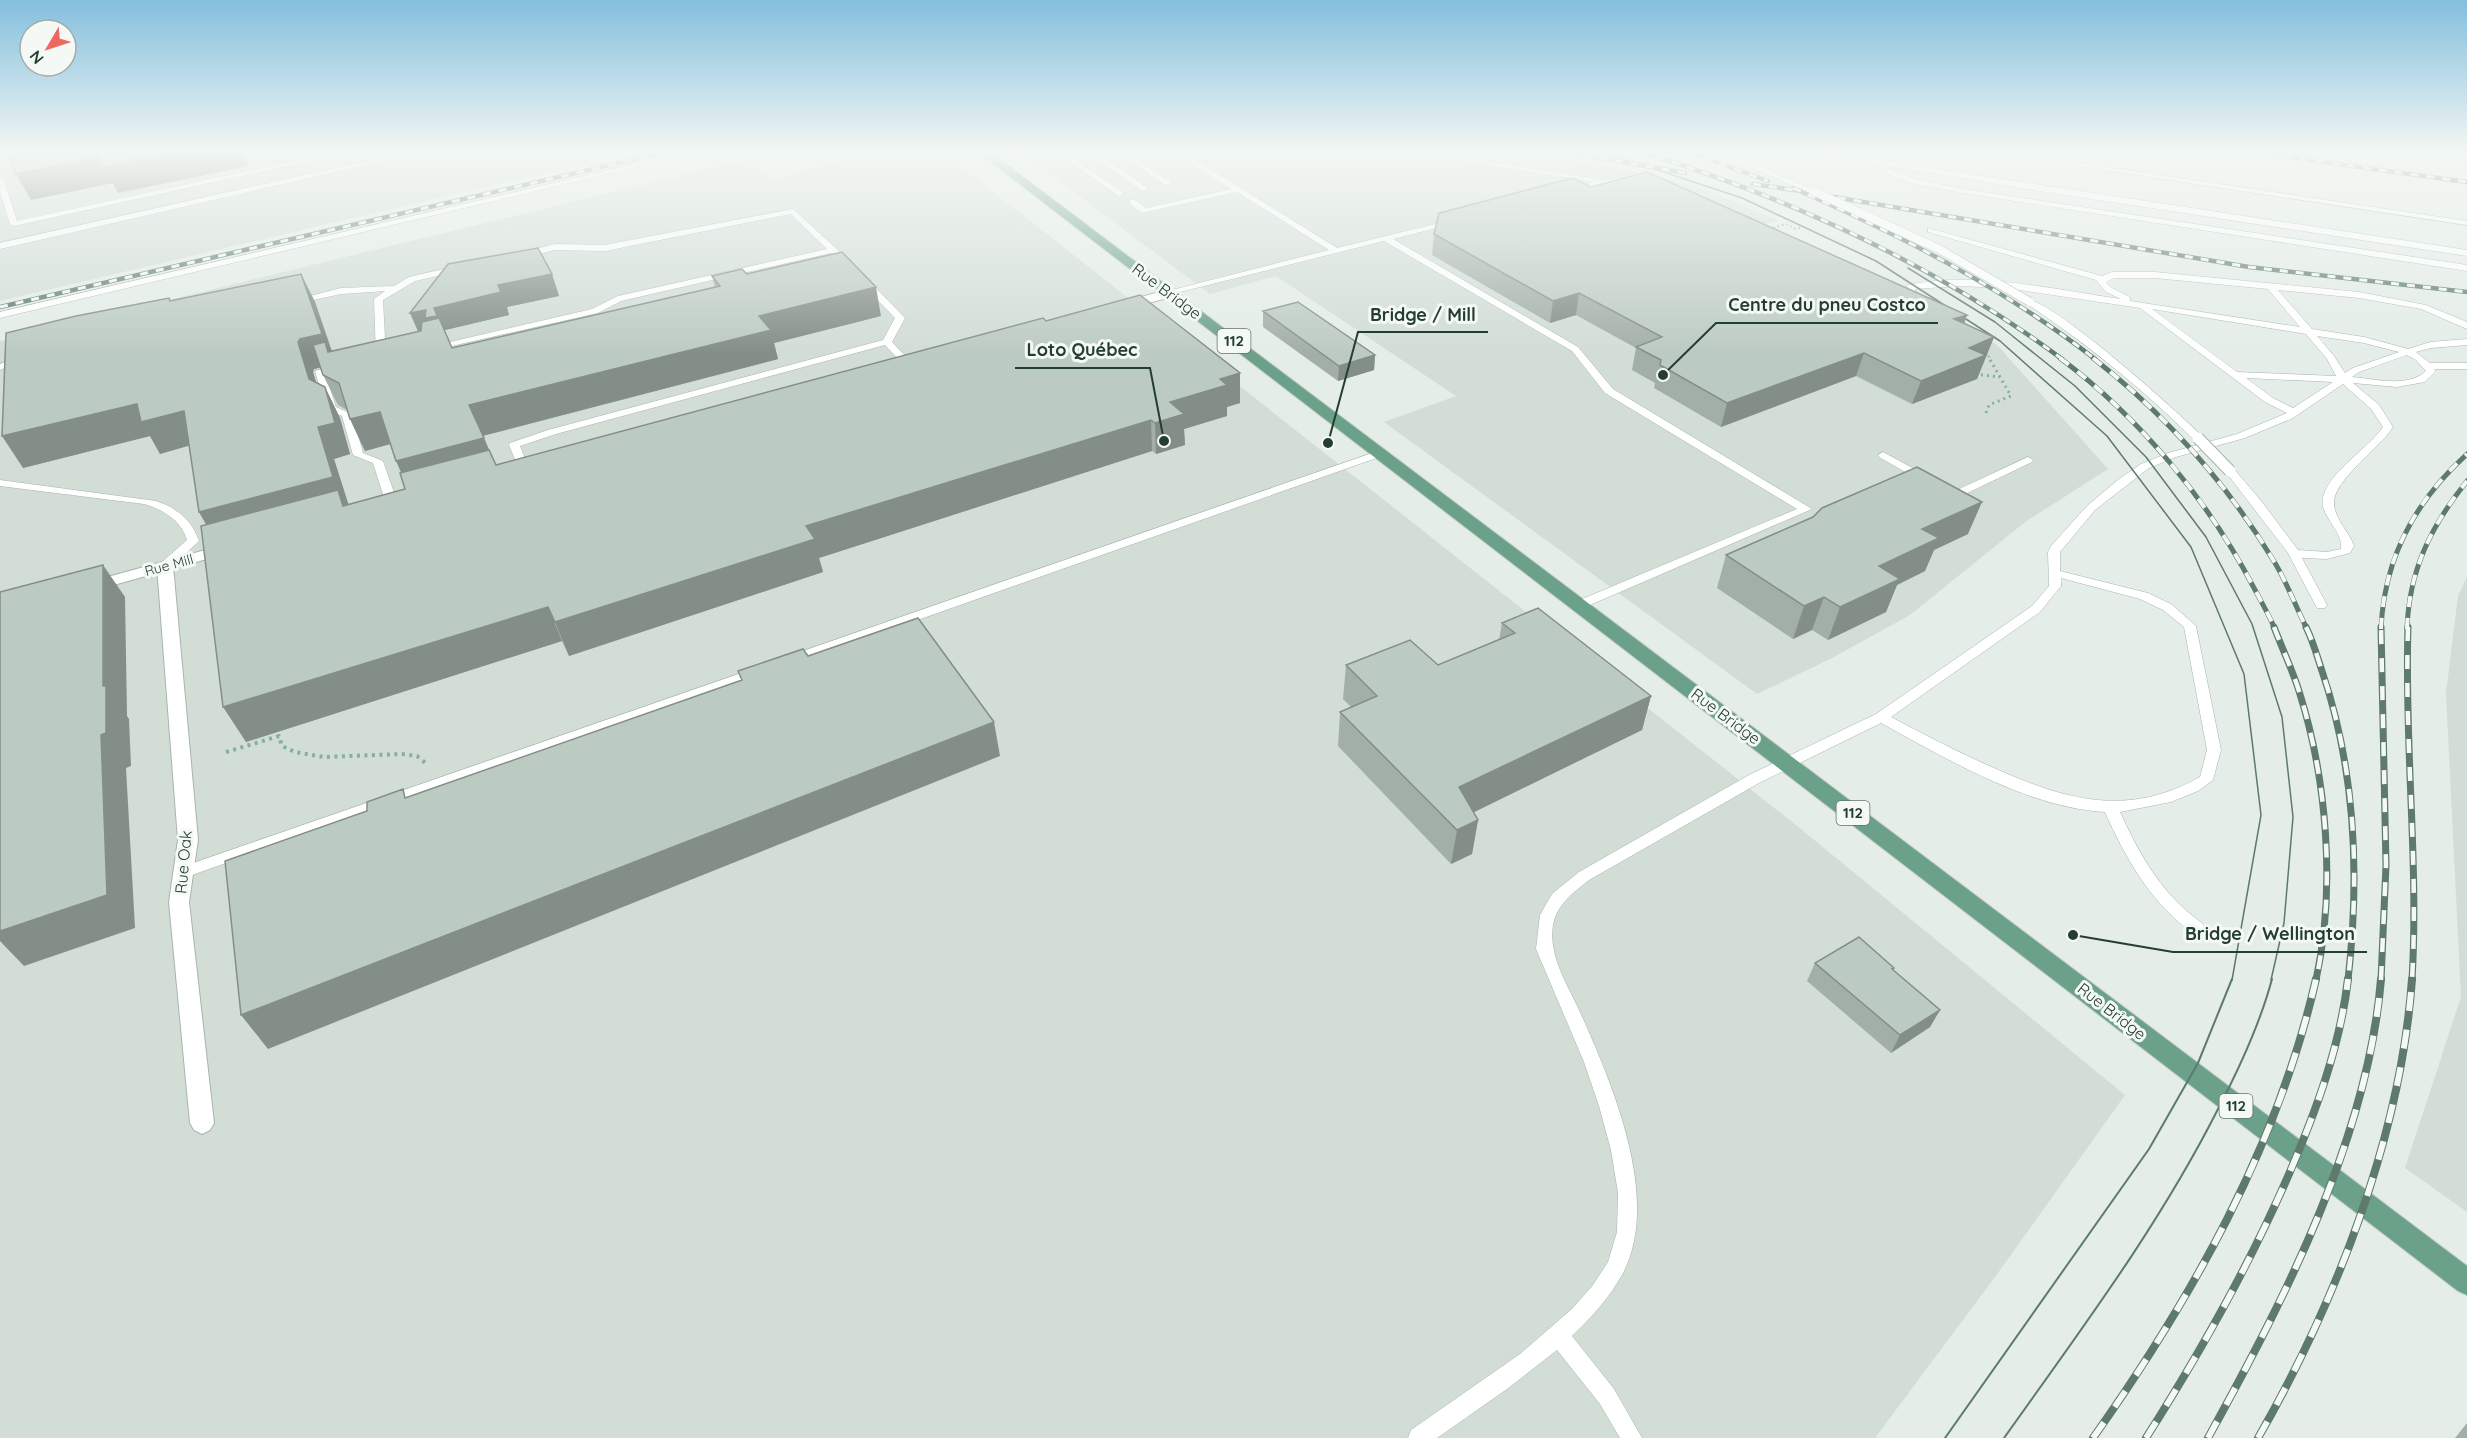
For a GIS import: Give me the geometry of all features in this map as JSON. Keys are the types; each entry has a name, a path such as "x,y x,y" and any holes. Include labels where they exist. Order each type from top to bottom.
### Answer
{"main road":[{"name":"Rue Bridge","path":"1072,219 1786,762 2463,1272"}],"street":[{"path":"1109,310 1171,293"},
{"name":"Rue Mill","path":"78,590 242,545"},
{"name":"Rue Oak","path":"165,566 188,840 179,902 202,1123"}],"lane":[{"path":"12,219 14,224"},
{"path":"4,226 37,219"},
{"path":"0,246 120,219"},
{"path":"0,315 411,219"},
{"path":"511,257 555,247 605,248 752,219"},
{"path":"801,219 842,258"},
{"path":"1284,219 1336,251"},
{"path":"1171,293 1461,219"},
{"path":"1875,219 1939,249 2030,302 2119,364 2155,394 2230,471 2258,504 2294,553 2321,605"},
{"path":"2148,219 2467,268"},
{"path":"2241,219 2467,253"},
{"path":"2441,219 2467,223"},
{"path":"1931,231 2102,279 2112,275 2155,275 2398,301 2437,311 2467,326"},
{"path":"1385,238 1575,349 1609,391 1806,509 1579,605"},
{"path":"426,348 595,311 618,299 833,250"},
{"path":"393,355 376,358 378,298 412,279 467,267"},
{"path":"524,469 514,446 552,432 887,342 900,318 858,276"},
{"path":"2102,279 2100,281 2103,285 2155,314 2269,400 2295,413"},
{"path":"1903,295 1912,299 1910,287 1932,283 1967,283 2051,292 2364,339 2407,352 2429,366 2467,366"},
{"path":"2270,286 2331,358 2343,379 2375,407 2388,426 2378,441 2330,489 2328,503 2346,539 2346,551 2330,556 2294,553"},
{"path":"283,303 341,291 397,288"},
{"path":"887,342 908,364"},
{"path":"1419,1438 1518,1368 1557,1335 1598,1294 1617,1264 1625,1236 1628,1208 1625,1176 1616,1130 1596,1072 1544,950 1543,931 1548,914 1558,895 1584,876 1786,762 1881,717 2036,609 2055,586 2054,552 2057,546 2091,508 2133,474 2172,455 2241,436 2295,413 2356,370 2430,345 2467,342"},
{"path":"0,367 29,356"},
{"path":"351,364 320,371 331,409 347,414 358,455 378,461 392,504"},
{"path":"2235,375 2412,383 2428,375 2431,371 2429,366"},
{"path":"184,872 1381,453"},
{"path":"1882,455 1955,495 2028,460"},
{"path":"0,483 144,501 166,509 186,522 194,541 165,566"},
{"path":"1881,717 1966,763 2068,802 2110,806 2151,802 2194,787 2206,780 2214,750 2190,626 2181,617 2156,601 2114,586 2056,573"},
{"path":"2110,806 2134,856 2152,884 2171,906 2205,935"},
{"path":"1557,1335 1608,1394 1631,1438"}],"path":[{"path":"1762,231 1786,224 1796,229 1802,227"},
{"path":"1982,347 2011,396 1989,405 1986,413"},
{"path":"1970,372 1976,375 2001,377"},
{"path":"226,752 279,736 282,746 295,754 314,758 402,754 417,756 426,761 430,768"}],"shaded area":[{"path":"0,219 348,219 0,301"},
{"path":"501,219 1028,219 1796,825 2125,1095 1995,1277 1875,1438 0,1438 0,341"},
{"path":"1110,219 1776,219 1778,220 1766,224 1944,306 1998,346 2108,469 2025,522 1910,615 1832,658 1757,694 1384,422 1456,396 1276,276 1210,294"},
{"path":"2467,577 2467,1212 2405,1168 2461,997 2446,693 2458,596"}],"building":[{"path":"1438,219 1752,219 1967,315 1954,319 1994,337 1969,348 1986,355 1921,381 1864,353 1727,403 1660,365 1661,360 1636,347 1662,337 1579,293 1553,301 1434,234"},
{"path":"538,248 552,274 498,285 501,292 434,308 437,316 425,318 426,310 410,313 448,264"},
{"path":"842,252 876,287 759,316 771,330 469,405 484,438 396,461 380,412 350,419 339,383 323,375 313,345 325,342 328,352 421,331 422,322 439,318 452,348 720,286 712,276 742,269 747,274"},
{"path":"301,274 322,334 300,339 298,342 309,379 325,387 335,423 318,427 333,477 199,512 184,411 141,422 137,404 2,436 6,333 76,316 169,298 170,301"},
{"path":"1140,295 1240,373 1220,379 1227,385 1170,402 1184,414 1155,423 1151,420 806,526 815,539 555,622 548,607 223,707 201,526 338,490 343,506 405,489 400,473 489,450 496,465 1043,318 1046,321"},
{"path":"1298,302 1375,355 1339,366 1263,311"},
{"path":"1917,467 1982,502 1922,529 1939,538 1879,566 1900,579 1840,607 1824,597 1804,606 1726,555 1813,517 1822,508"},
{"path":"103,565 103,686 106,686 106,733 101,735 107,895 0,931 0,592"},
{"path":"1538,608 1651,696 1459,787 1478,820 1457,830 1340,712 1377,696 1346,665 1410,640 1438,665 1515,633 1502,623"},
{"path":"918,618 994,722 241,1015 225,861 367,811 367,802 403,789 405,798 742,680 738,671 803,649 808,656"},
{"path":"1859,937 1940,1010 1900,1035 1815,963"}],"tram line":[{"path":"1787,219 1876,261 2000,341 2107,436 2191,547 2244,674 2261,815 2232,980"},
{"path":"1908,268 1995,322 2075,386 2146,457 2206,537 2252,624 2282,717 2293,817 2284,923 2271,980"},
{"path":"1945,1438 2149,1149 2198,1063 2232,979"},
{"path":"2004,1438 2090,1318 2170,1195 2242,1061 2262,1012 2272,979"}],"railway":[{"path":"0,307 378,219"},
{"path":"1820,219 1913,264 1964,293 2062,359"},
{"path":"1861,219 1987,286 2060,333 2095,359"},
{"path":"1965,219 2249,267 2467,292"},
{"path":"2060,358 2118,407 2170,463 2216,523 2236,555 2275,629"},
{"path":"2093,358 2170,427 2216,478 2237,505 2275,563 2307,629"},
{"path":"2381,629 2388,578 2406,532 2432,491 2467,454"},
{"path":"2407,629 2412,587 2424,550 2443,515 2467,481"},
{"path":"2274,627 2296,683 2309,725 2322,797 2326,834 2326,909 2316,980"},
{"path":"2306,627 2333,709 2348,785 2354,862 2352,941 2348,980"},
{"path":"2408,627 2407,671 2414,892 2412,980"},
{"path":"2381,629 2386,865 2381,980"},
{"path":"2093,1438 2164,1331 2227,1219 2255,1161 2279,1101 2300,1041 2316,979"},
{"path":"2146,1438 2223,1309 2289,1174 2326,1078 2339,1029 2348,979"},
{"path":"2208,1438 2293,1274 2341,1158 2359,1098 2373,1039 2381,979"},
{"path":"2258,1438 2287,1386 2313,1331 2360,1216 2379,1157 2394,1098 2405,1038 2412,979"}],"place":[{"name":"Centre du pneu Costco","path":"1663,375"},
{"name":"Loto Québec","path":"1164,441"},
{"name":"Bridge / Mill","path":"1328,443"},
{"name":"Bridge / Wellington","path":"2073,935"}]}
